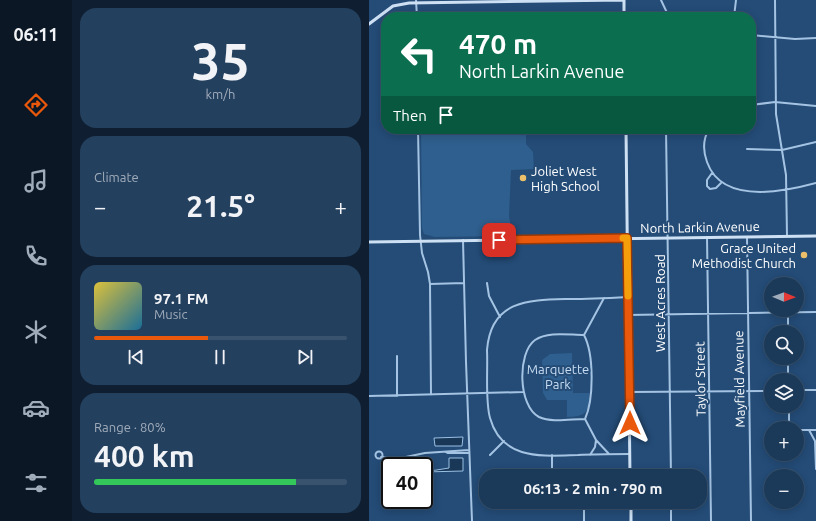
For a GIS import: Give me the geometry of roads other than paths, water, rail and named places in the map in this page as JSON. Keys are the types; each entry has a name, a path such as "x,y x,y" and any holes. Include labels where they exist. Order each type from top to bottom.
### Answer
{"street":[{"path":"385,12 393,6 416,1 624,0 624,12"},
{"path":"661,0 666,12"},
{"path":"735,12 736,0"},
{"path":"775,0 774,37 776,123 782,150 787,189 787,236"},
{"path":"416,1 417,12"},
{"path":"369,24 381,15"},
{"path":"756,35 804,39 816,38"},
{"path":"756,104 775,102 816,106"},
{"path":"418,134 421,241 430,284 431,395"},
{"path":"626,134 630,469"},
{"name":"West Acres Road","path":"666,134 671,469"},
{"path":"708,134 705,145 706,159 712,173 721,183 739,191 787,189 816,183"},
{"path":"747,149 782,150 816,142"},
{"path":"712,173 707,180 707,186 710,189 716,188 721,183"},
{"name":"North Larkin Avenue","path":"369,242 816,236"},
{"name":"Taylor Street","path":"707,237 711,521"},
{"name":"Mayfield Avenue","path":"747,237 751,521"},
{"path":"463,240 472,521"},
{"path":"430,284 464,283"},
{"path":"487,283 489,296 500,317"},
{"path":"628,297 526,301 510,308 500,317 494,326 488,342 488,407 492,424 504,441 523,453 552,455 630,454"},
{"path":"584,335 604,298"},
{"path":"804,312 816,312"},
{"path":"628,315 764,313"},
{"path":"584,335 550,335 536,340 531,344 524,356 523,392 524,399 530,410 540,417 552,420 585,419"},
{"path":"584,335 590,350 591,401 585,419 597,440 609,454"},
{"path":"397,356 397,396"},
{"path":"629,392 764,390"},
{"path":"804,390 816,390"},
{"path":"369,396 523,392"},
{"path":"804,430 816,430"},
{"path":"809,430 815,440 816,469"},
{"path":"590,454 595,447 597,440"},
{"path":"490,455 504,441"},
{"path":"409,457 425,453 469,450"},
{"path":"447,452 469,453"},
{"path":"552,455 552,469"},
{"path":"584,509 584,521"},
{"path":"631,509 631,521"},
{"path":"671,509 671,521"}],"place":[{"name":"Joliet West High School","path":"523,178"},
{"name":"Grace United Methodist Church","path":"804,255"}],"park label":[{"name":"Marquette Park","path":"558,376"}]}
